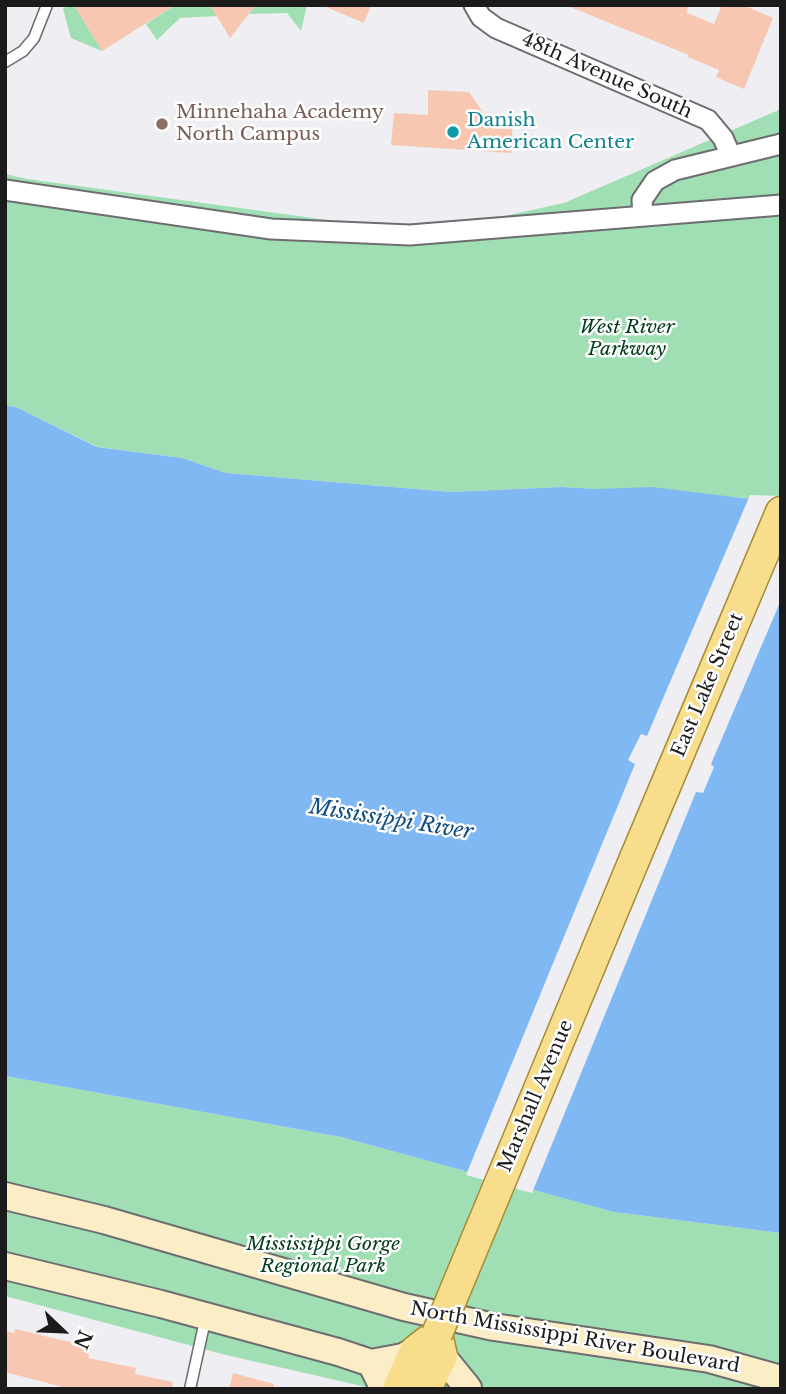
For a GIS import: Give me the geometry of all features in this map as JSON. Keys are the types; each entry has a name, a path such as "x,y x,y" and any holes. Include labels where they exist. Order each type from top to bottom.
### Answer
{"main road":[{"name":"East Lake Street","path":"635,858 781,512"},
{"name":"Marshall Avenue","path":"398,1389 431,1347 635,858"},
{"name":"Marshall Avenue","path":"426,1389 431,1347"}],"street":[{"name":"48th Avenue South","path":"474,5 481,17 496,28 708,120 723,138 731,156"},
{"path":"643,216 642,200 655,181 675,170 781,144"},
{"path":"5,190 199,220 333,234 410,235 781,205"},
{"name":"North Mississippi River Boulevard","path":"5,1196 104,1220 404,1307 494,1326 709,1359 781,1379"},
{"path":"5,1266 206,1316 371,1363 403,1357 431,1347 469,1388"},
{"path":"371,1363 384,1389"},
{"path":"436,1389 469,1388"}],"lane":[{"path":"5,62 23,51 34,38 47,5"},
{"path":"190,1389 206,1316"}],"green space":[{"path":"74,5 102,51 71,38 63,9"},
{"path":"175,5 210,5 217,16 180,18 157,40 146,24"},
{"path":"256,5 307,5 301,31 287,13 249,14"},
{"name":"West River Parkway","path":"781,109 781,500 562,487 451,492 226,473 182,458 98,447 16,407 5,405 5,174 335,221 403,224 495,218 564,203"},
{"name":"Mississippi Gorge Regional Park","path":"5,1076 341,1137 614,1212 781,1233 781,1389 375,1389 226,1355 5,1296"}],"water":[{"name":"Mississippi River","path":"5,405 16,407 97,447 182,458 226,473 451,492 562,487 652,487 781,500 781,1233 614,1212 341,1137 5,1076"}],"pier":[{"path":"750,495 781,496 781,600 711,764 714,767 703,793 696,792 532,1193 466,1175 635,764 628,760 641,734 647,736"}],"building":[{"path":"74,5 175,5 102,51"},
{"path":"210,5 256,5 230,38"},
{"path":"321,5 371,5 364,23"},
{"path":"565,5 688,5 687,13 714,24 722,5 743,5 773,18 744,89 716,77 719,70 688,57 689,55"},
{"name":"Danish American Center","path":"428,90 469,92 487,118 513,120 511,153 391,145 394,113 428,115"},
{"path":"15,1329 91,1347 88,1358 136,1368 135,1374 173,1382 172,1389 70,1389 5,1372 5,1331 14,1333"},
{"path":"233,1373 274,1384 273,1389 229,1389"}],"place":[{"name":"Minnehaha Academy North Campus","path":"162,124"},
{"name":"Danish American Center","path":"453,132"}]}
